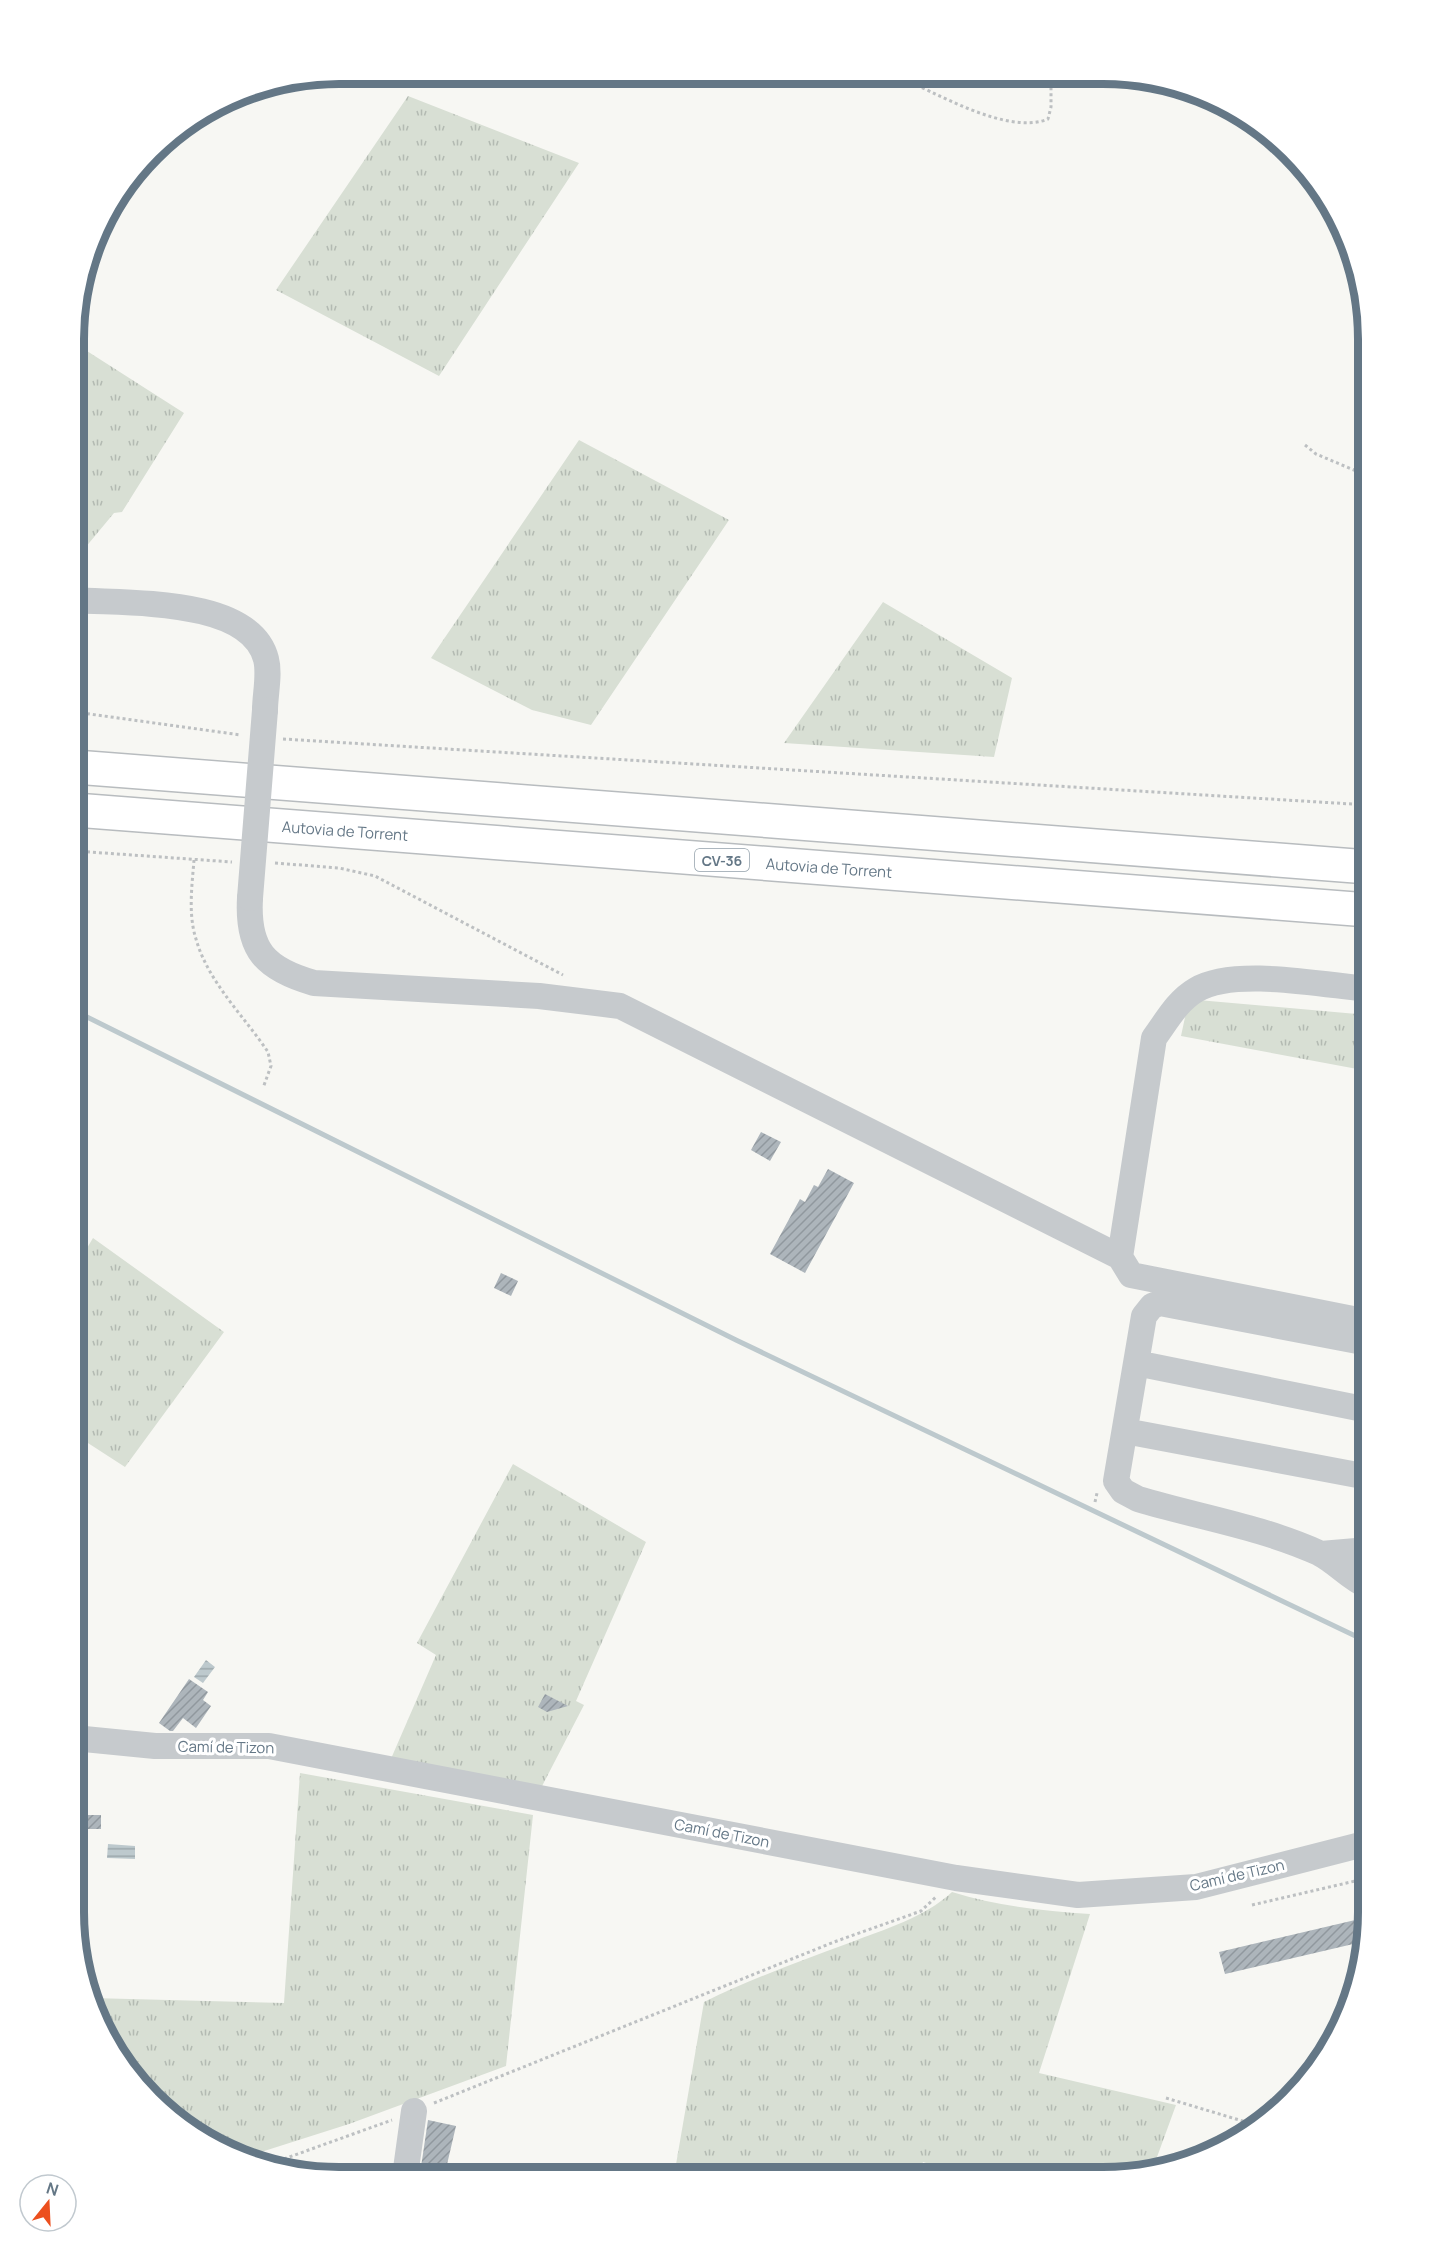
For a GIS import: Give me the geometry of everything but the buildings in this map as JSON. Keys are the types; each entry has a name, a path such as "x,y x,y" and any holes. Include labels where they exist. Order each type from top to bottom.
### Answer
{"highway":[{"path":"84,768 1358,866"},
{"name":"Autovia de Torrent","path":"84,811 1358,909"}],"street":[{"path":"84,601 204,610 226,617 252,634 266,660 265,710 249,920 253,941 267,962 287,975 314,983 539,996 620,1006 1120,1257 1131,1275 1358,1320"},
{"path":"1120,1257 1154,1038 1174,1009 1195,990 1221,981 1248,978 1358,988"},
{"path":"1358,1341 1160,1303 1152,1306 1144,1316 1116,1481 1123,1491 1184,1513 1275,1536 1321,1554 1358,1582"},
{"path":"1136,1363 1358,1408"},
{"path":"1125,1431 1358,1476"},
{"path":"1321,1554 1358,1551"},
{"name":"Camí de Tizon","path":"84,1739 155,1746 269,1746 956,1878 1078,1895 1196,1887 1358,1846"},
{"path":"406,2167 414,2111"}],"path":[{"path":"915,84 997,120 1018,125 1035,124 1048,119 1051,107 1051,84"},
{"path":"1305,445 1316,454 1358,472"},
{"path":"84,713 245,736"},
{"path":"280,739 1358,804"},
{"path":"84,852 240,862"},
{"path":"194,860 191,902 196,939 214,977 268,1052 271,1066 263,1088"},
{"path":"264,863 339,868 375,876 569,979"},
{"path":"281,2160 414,2111 834,1942 921,1911 956,1878"},
{"path":"1252,1905 1358,1880"},
{"path":"1166,2098 1247,2122"}],"green space":[{"path":"408,96 579,163 439,376 276,290"},
{"path":"84,349 184,413 122,512 114,513 84,549"},
{"path":"579,440 729,520 591,725 532,710 431,658"},
{"path":"883,602 1012,678 994,757 784,743"},
{"path":"1198,1000 1358,1014 1358,1069 1181,1036 1187,1008"},
{"path":"93,1238 224,1332 125,1467 84,1440 84,1253"},
{"path":"513,1464 646,1542 576,1701 584,1705 540,1790 390,1761 436,1655 417,1643"},
{"path":"300,1773 533,1815 506,2066 349,2124 257,2153 241,2148 211,2133 171,2104 147,2080 127,2054 110,2025 99,1998 284,2003"},
{"path":"952,1892 1020,1907 1090,1914 1039,2073 1176,2105 1155,2161 1103,2167 938,2167 923,2162 921,2167 676,2167 704,2002 776,1971 904,1922 941,1901"}],"shaded area":[{"path":"206,1660 215,1667 203,1683 194,1677"},
{"path":"108,1844 135,1846 135,1859 107,1858"}],"waterway":[{"path":"84,1015 736,1340 1358,1637"}]}
